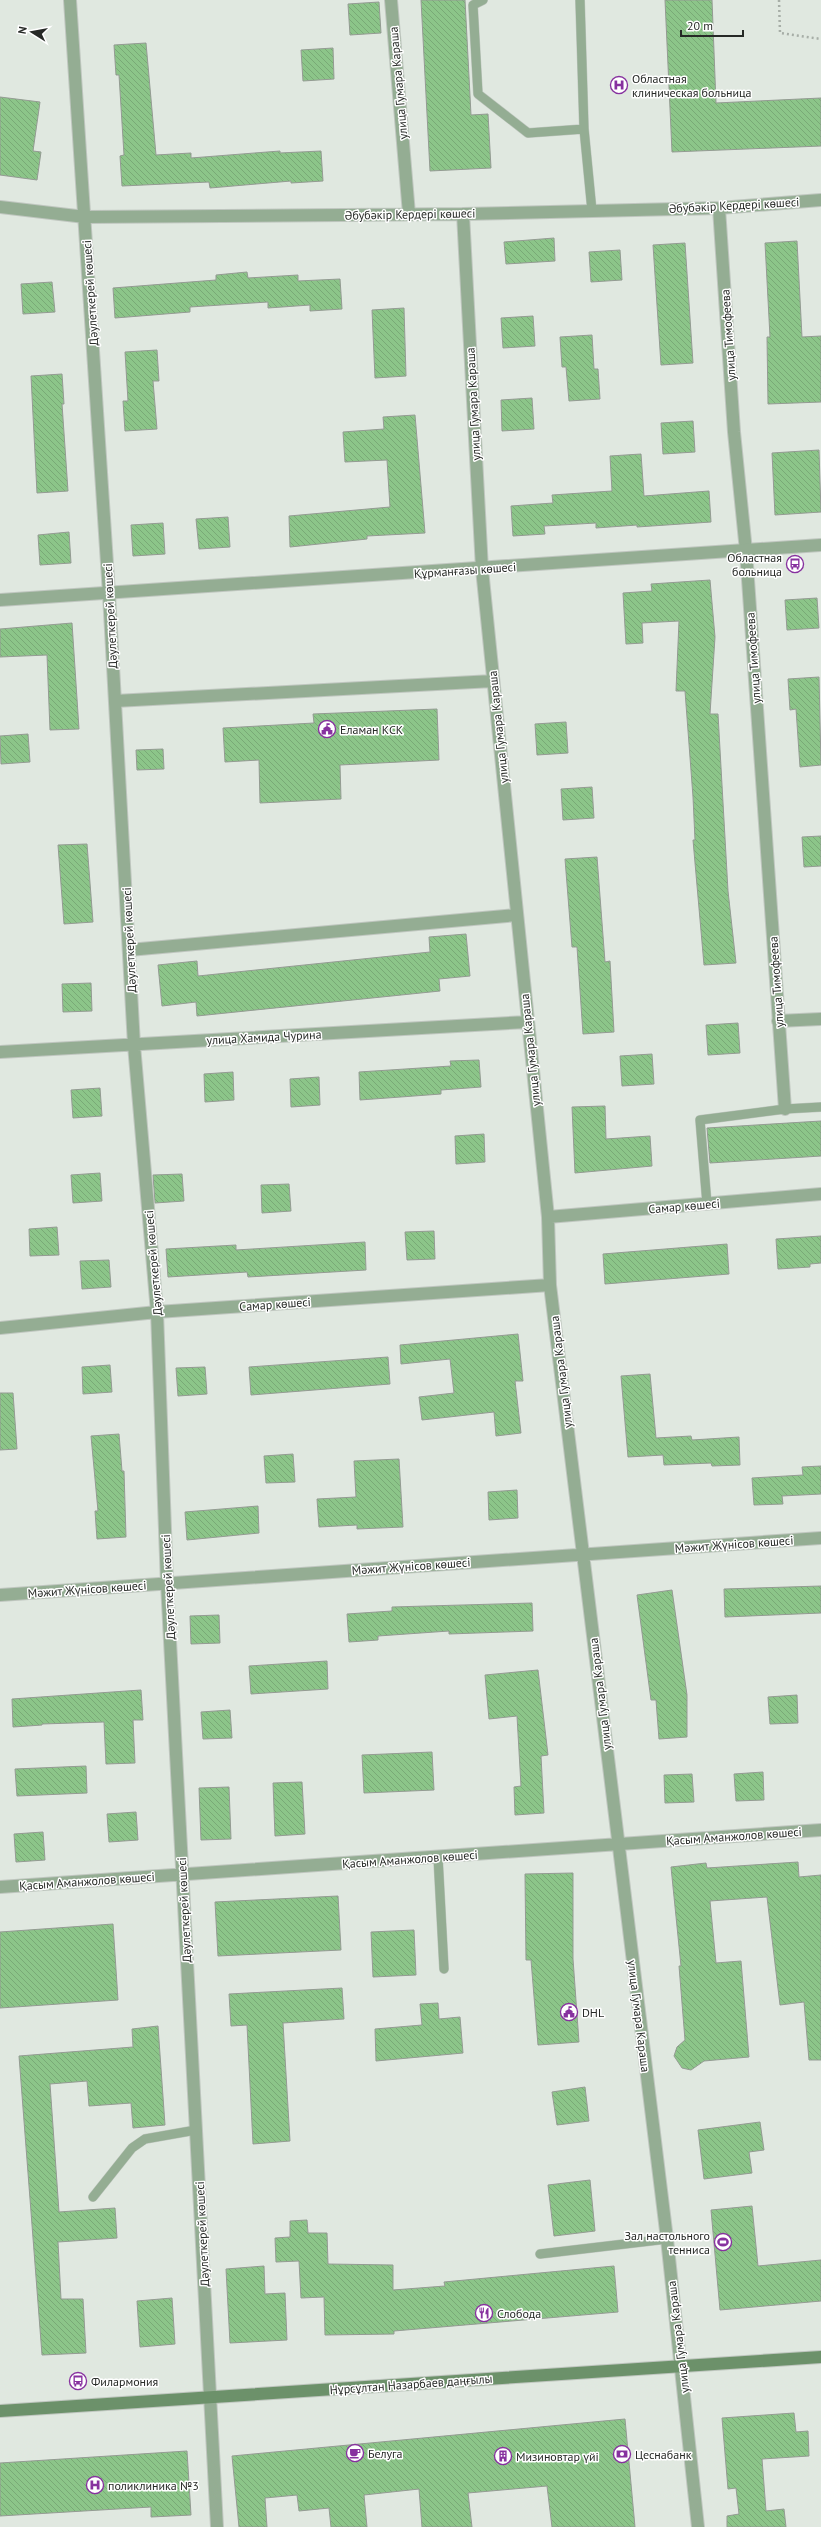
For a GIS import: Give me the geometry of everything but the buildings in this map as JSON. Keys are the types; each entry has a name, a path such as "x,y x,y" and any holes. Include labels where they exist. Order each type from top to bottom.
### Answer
{"main road":[{"name":"Нұрсұлтан Назарбаев даңғылы","path":"0,2411 821,2356"}],"street":[{"name":"Дәулеткерей көшесі","path":"70,0 109,594 134,1045 157,1312 167,1584 217,2527"},
{"name":"улица Гумара Караша","path":"391,0 409,214"},
{"name":"Әбубәкір Кердері көшесі","path":"0,207 85,217 463,214 720,208 821,200"},
{"name":"улица Тимофеева","path":"720,208 734,432 746,551 785,1109"},
{"name":"улица Гумара Караша","path":"463,214 482,569 548,1217 550,1285 666,2239 698,2527"},
{"name":"Құрманғазы көшесі","path":"0,600 821,546"},
{"path":"115,701 493,681"},
{"path":"129,950 517,915"},
{"path":"778,1021 821,1019"},
{"name":"улица Хамида Чурина","path":"0,1052 527,1022"},
{"name":"Самар көшесі","path":"548,1217 821,1194"},
{"name":"Самар көшесі","path":"0,1328 157,1312 550,1285"},
{"name":"Мәжит Жүнісов көшесі","path":"0,1595 821,1538"},
{"name":"Қасым Аманжолов көшесі","path":"0,1887 821,1830"}],"lane":[{"path":"483,0 473,4 478,94 528,133 584,129"},
{"path":"580,0 584,129 592,211"},
{"path":"707,1204 700,1120 785,1109 821,1107"},
{"path":"438,1857 444,1969"},
{"path":"93,2197 132,2148 145,2138 196,2130"},
{"path":"540,2254 666,2239"}],"path":[{"path":"779,0 780,33 821,39"}],"place":[{"name":"Областная клиническая больница","path":"619,85"},
{"name":"Областная больница","path":"795,564"},
{"name":"Еламан КСК","path":"327,729"},
{"name":"DHL","path":"569,2012"},
{"name":"Зал настольного тенниса","path":"723,2242"},
{"name":"Слобода","path":"484,2313"},
{"name":"Филармония","path":"78,2381"},
{"name":"Белуга","path":"355,2453"},
{"name":"Цеснабанк","path":"622,2454"},
{"name":"Мизиновтар үйі","path":"503,2456"},
{"name":"поликлиника №3","path":"95,2485"}]}
